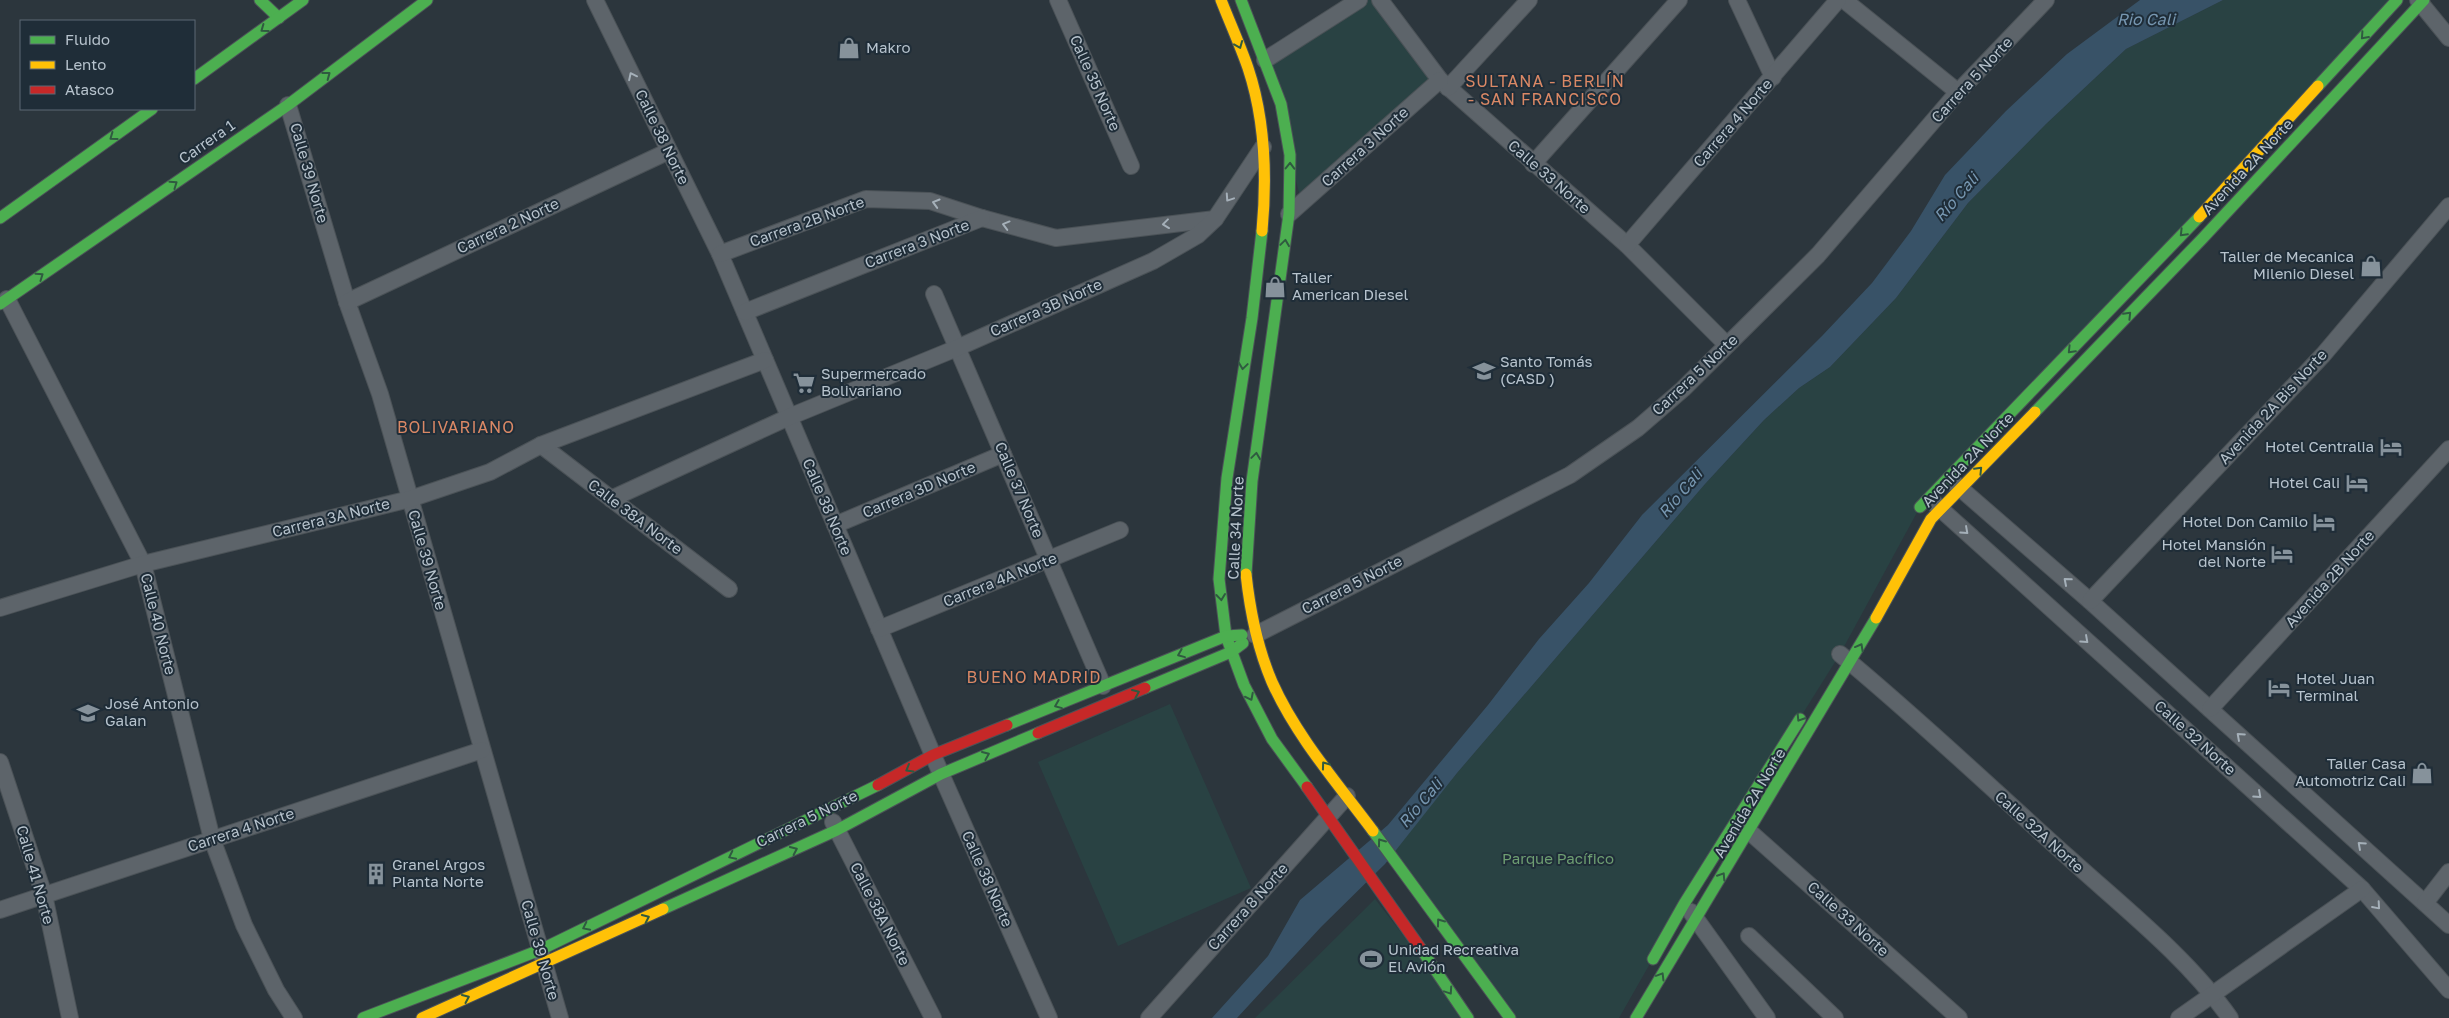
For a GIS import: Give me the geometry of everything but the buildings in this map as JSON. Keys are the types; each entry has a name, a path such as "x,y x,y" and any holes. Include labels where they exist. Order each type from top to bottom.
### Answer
{"main road":[{"path":"260,0 278,18"},
{"path":"195,78 303,0"},
{"name":"Carrera 1","path":"4,302 288,105 427,0"},
{"name":"Calle 34 Norte","path":"1221,0 1248,69 1258,110 1263,148 1265,199 1257,271 1227,478 1219,579 1226,636 1244,685 1272,739 1381,890 1468,1018"},
{"name":"Calle 34 Norte","path":"1241,0 1281,104 1290,155 1289,214 1252,481 1245,566 1249,605 1255,634 1272,682 1295,725 1510,1018"},
{"name":"Avenida 2A Norte","path":"1636,1018 1696,917 1751,832 1842,656 1931,519 1934,504 1948,478 2189,228 2397,0"},
{"name":"Avenida 2A Norte","path":"1916,516 1961,489 2202,239 2421,1"},
{"path":"0,218 151,110"},
{"path":"1257,271 1281,275"},
{"name":"Carrera 5 Norte","path":"422,1018 826,810 905,772 933,755 1226,636 1255,634"},
{"name":"Carrera 5 Norte","path":"363,1018 542,957 837,830 941,774 1231,652 1255,634"},
{"name":"Avenida 2A Norte","path":"1647,969 1684,904 1804,712"}],"street":[{"name":"Calle 38 Norte","path":"594,0 720,254 941,774 1049,1018"},
{"name":"Calle 35 Norte","path":"1058,0 1131,166"},
{"path":"1265,60 1359,0"},
{"name":"Calle 33 Norte","path":"1380,0 1444,84 1627,245 1727,345"},
{"name":"Carrera 3 Norte","path":"1289,214 1444,84 1529,0"},
{"path":"1533,164 1679,0"},
{"path":"1737,0 1774,77"},
{"name":"Carrera 4 Norte","path":"1627,245 1774,77 1838,0"},
{"path":"1844,0 1958,92"},
{"name":"Carrera 5 Norte","path":"1255,634 1570,475 1638,428 1683,389 1818,255 1958,92 2046,0"},
{"path":"2421,1 2449,38"},
{"name":"Calle 39 Norte","path":"288,105 346,302 380,394 560,1018"},
{"name":"Carrera 3B Norte","path":"611,499 789,417 957,348 1153,261 1198,235 1215,218 1263,148"},
{"name":"Carrera 2 Norte","path":"346,302 670,151"},
{"name":"Carrera 2B Norte","path":"720,254 866,199 930,201 982,218"},
{"name":"Avenida 2A Bis Norte","path":"2090,601 2323,355 2449,206"},
{"name":"Carrera 3 Norte","path":"745,312 982,218 1056,238 1215,218"},
{"name":"Calle 37 Norte","path":"934,294 1103,686"},
{"name":"Calle 40 Norte","path":"4,302 143,564 212,839 244,925 276,990 294,1018"},
{"name":"Carrera 3A Norte","path":"0,608 143,564 410,499 490,472 541,445 765,360"},
{"name":"Calle 38A Norte","path":"541,445 729,588"},
{"name":"Avenida 2B Norte","path":"2210,709 2449,449"},
{"name":"Carrera 3D Norte","path":"835,525 1003,454"},
{"name":"Calle 32 Norte","path":"1948,478 2090,601 2449,925"},
{"name":"Calle 32 Norte","path":"1934,504 2362,889 2449,990"},
{"name":"Carrera 4A Norte","path":"879,629 1120,530"},
{"name":"Calle 32A Norte","path":"1842,656 2080,868 2213,994 2230,1018"},
{"name":"Carrera 4 Norte","path":"0,910 482,750"},
{"name":"Calle 41 Norte","path":"0,762 44,895 70,1018"},
{"name":"Carrera 8 Norte","path":"1149,1018 1347,796"},
{"name":"Calle 38A Norte","path":"826,810 933,1018"},
{"name":"Calle 33 Norte","path":"1736,820 1959,1018"},
{"path":"2424,903 2449,872"},
{"path":"2179,1018 2362,889"},
{"path":"1684,904 1696,917 1767,1018"},
{"path":"1749,936 1834,1018"}],"green space":[{"path":"1359,0 1380,0 1440,80 1302,204 1265,60"},
{"name":"Parque Pacífico","path":"2223,0 2397,0 1920,507 1840,654 1684,904 1619,1018 1510,1018 1391,855 1457,773 1705,484 1764,420 1799,388 1830,367 1896,298 1968,203 2046,124 2126,49"},
{"path":"1170,704 1251,888 1118,946 1038,762"},
{"name":"Unidad Recreativa El Avión","path":"1375,899 1468,1018 1255,1018"}],"water":[{"name":"Rio Cali","path":"2140,0 2223,0 2126,49 2046,124 1968,203 1896,298 1830,367 1799,388 1764,420 1705,484 1457,773 1385,864 1321,927 1237,1018 1212,1018 1268,956 1300,900 1388,825 1488,705 1539,639 1589,583 1642,515 1822,336 1872,283 1911,231 1945,175 2006,111 2067,54"}],"traffic: fast":[{"path":"260,0 279,18"},
{"path":"195,78 303,0"},
{"path":"0,304 288,105 427,0"},
{"path":"1241,0 1281,104 1290,155 1289,214 1252,481 1246,574"},
{"path":"2318,86 2397,0"},
{"path":"2035,412 2202,239 2424,0"},
{"path":"0,218 151,110"},
{"path":"1920,507 2199,217"},
{"path":"1262,231 1252,318 1227,478 1219,579 1226,636 1244,685 1272,739 1307,787"},
{"path":"1636,1018 1876,618"},
{"path":"1007,725 1226,636 1242,635"},
{"path":"1145,688 1231,652 1243,643"},
{"path":"1653,959 1684,904 1800,719"},
{"path":"663,909 837,830 941,774 1038,733"},
{"path":"363,1018 540,950 878,785"},
{"path":"1373,831 1510,1018"},
{"path":"1421,949 1468,1018"}],"traffic: slow":[{"path":"1221,0 1248,68 1258,107 1264,169 1262,231"},
{"path":"2199,217 2318,86"},
{"path":"1876,618 1931,519 2035,412"},
{"path":"1246,574 1258,642 1272,682 1305,740 1373,831"},
{"path":"422,1018 663,909"}],"traffic: jam":[{"path":"1038,733 1145,688"},
{"path":"878,785 933,755 1007,725"},
{"path":"1307,787 1421,949"}],"place":[{"name":"Makro","path":"849,48"},
{"name":"Taller de Mecanica Milenio Diesel","path":"2371,266"},
{"name":"Taller American Diesel","path":"1275,287"},
{"name":"Santo Tomás (CASD )","path":"1484,371"},
{"name":"Supermercado Bolivariano","path":"804,383"},
{"name":"Hotel Centralia","path":"2391,447"},
{"name":"Hotel Cali","path":"2357,483"},
{"name":"Hotel Don Camilo","path":"2324,522"},
{"name":"Hotel Mansión del Norte","path":"2282,554"},
{"name":"Hotel Juan Terminal","path":"2279,688"},
{"name":"José Antonio Galan","path":"88,713"},
{"name":"Taller Casa Automotriz Cali","path":"2422,773"},
{"name":"Granel Argos Planta Norte","path":"376,874"},
{"name":"Unidad Recreativa El Avión","path":"1371,959"}],"district":[{"name":"SULTANA - BERLÍN - SAN FRANCISCO","path":"1545,90"},
{"name":"BOLIVARIANO","path":"456,427"},
{"name":"BUENO MADRID","path":"1034,677"}],"water label":[{"name":"Río Cali","path":"1956,197"},
{"name":"Río Cali","path":"1680,493"},
{"name":"Río Cali","path":"1420,803"}]}
